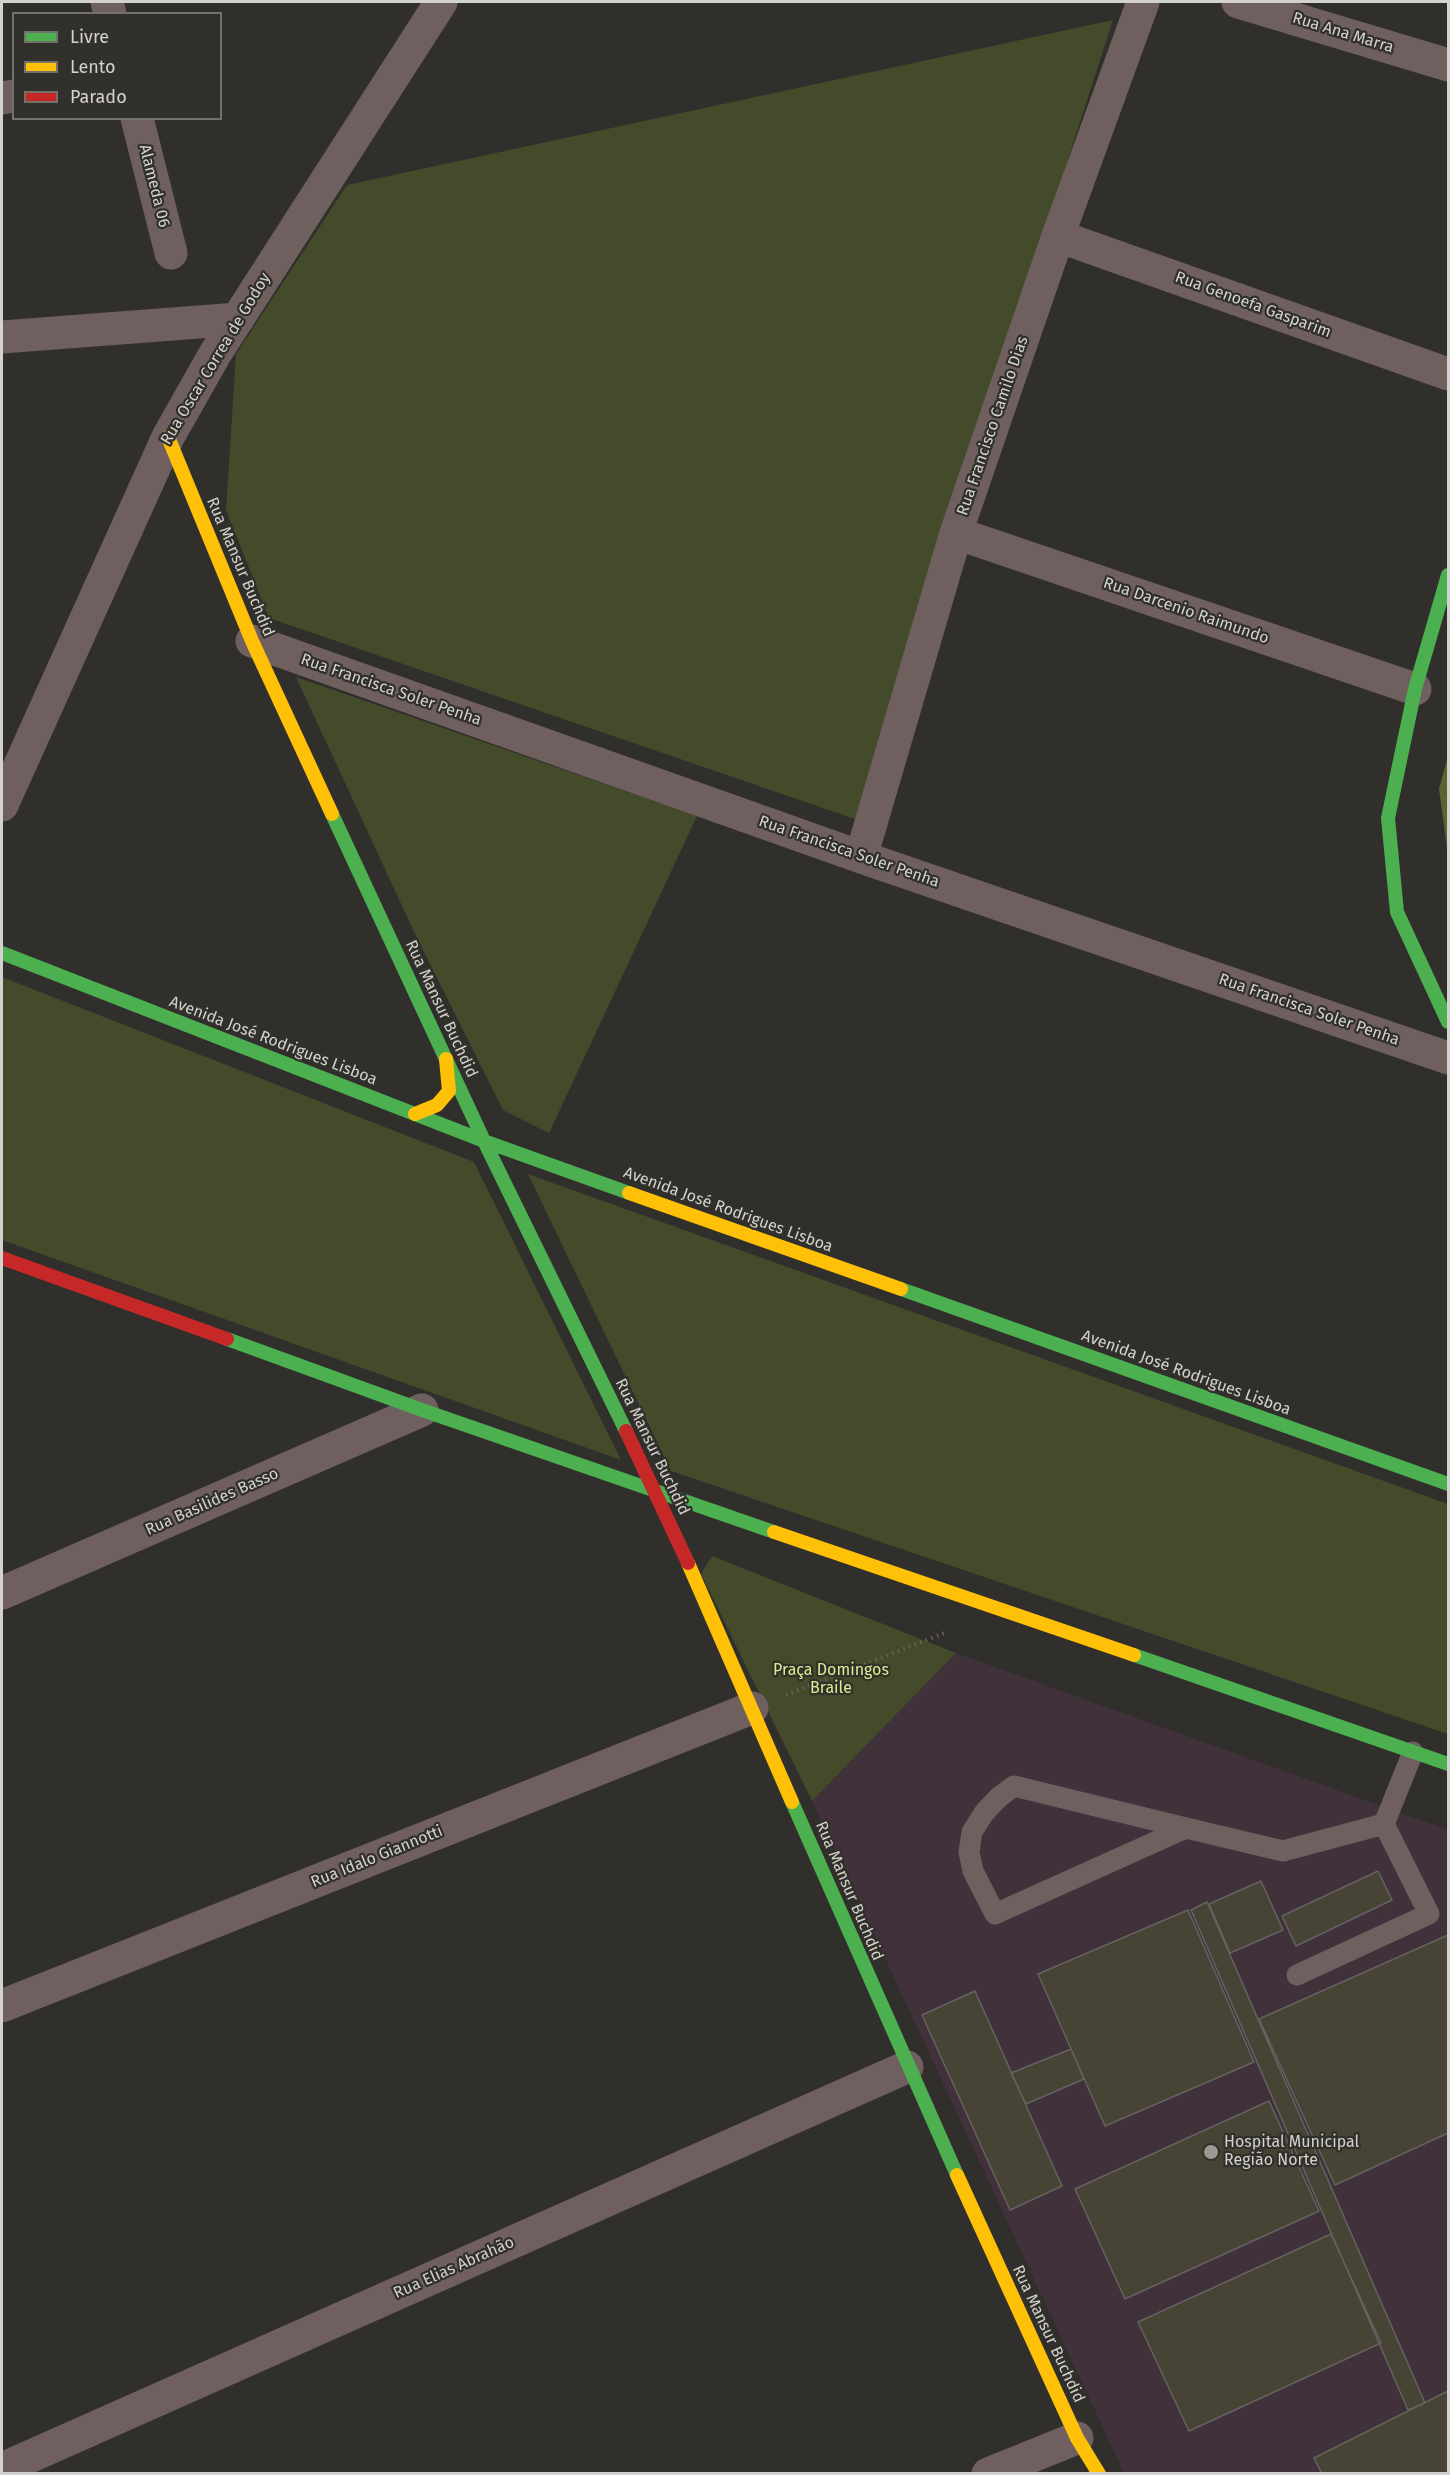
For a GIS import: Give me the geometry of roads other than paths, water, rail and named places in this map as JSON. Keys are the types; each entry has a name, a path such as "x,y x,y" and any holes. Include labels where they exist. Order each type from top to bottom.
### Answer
{"main road":[{"name":"Rua Mansur Buchdid","path":"168,437 252,641 484,1141 656,1491 907,2067 1077,2438 1099,2474"},
{"path":"1449,575 1415,689 1388,819 1397,912 1449,1022"},
{"name":"Avenida José Rodrigues Lisboa","path":"2,953 484,1141 1449,1484"},
{"path":"415,1114 437,1105 448,1091 446,1059"},
{"path":"2,1258 422,1410 1449,1764"}],"street":[{"name":"Rua Oscar Correa de Godoy","path":"2,805 168,437 238,319 441,2"},
{"name":"Rua Francisco Camilo Dias","path":"861,857 956,533 1058,236 1143,2"},
{"name":"Rua Ana Marra","path":"1238,2 1449,66"},
{"name":"Alameda 06","path":"137,120 171,253"},
{"name":"Rua Genoefa Gasparim","path":"1058,236 1449,374"},
{"path":"2,337 238,319"},
{"name":"Rua Darcenio Raimundo","path":"956,533 1415,689"},
{"name":"Rua Francisca Soler Penha","path":"252,641 861,857 1449,1058"},
{"name":"Rua Basilides Basso","path":"2,1593 422,1410"},
{"name":"Rua Idalo Giannotti","path":"2,2006 752,1708"},
{"name":"Rua Elias Abrahão","path":"2,2469 907,2067"},
{"path":"988,2474 1077,2438"}],"lane":[{"path":"1297,1975 1429,1914 1384,1824 1413,1752"},
{"path":"1186,1828 995,1914 973,1871 969,1852 972,1832 984,1813 1014,1786 1283,1851 1384,1824"}],"place":[{"name":"Hospital Municipal Região Norte","path":"1211,2152"}],"park label":[{"name":"Praça Domingos Braile","path":"831,1680"}]}
